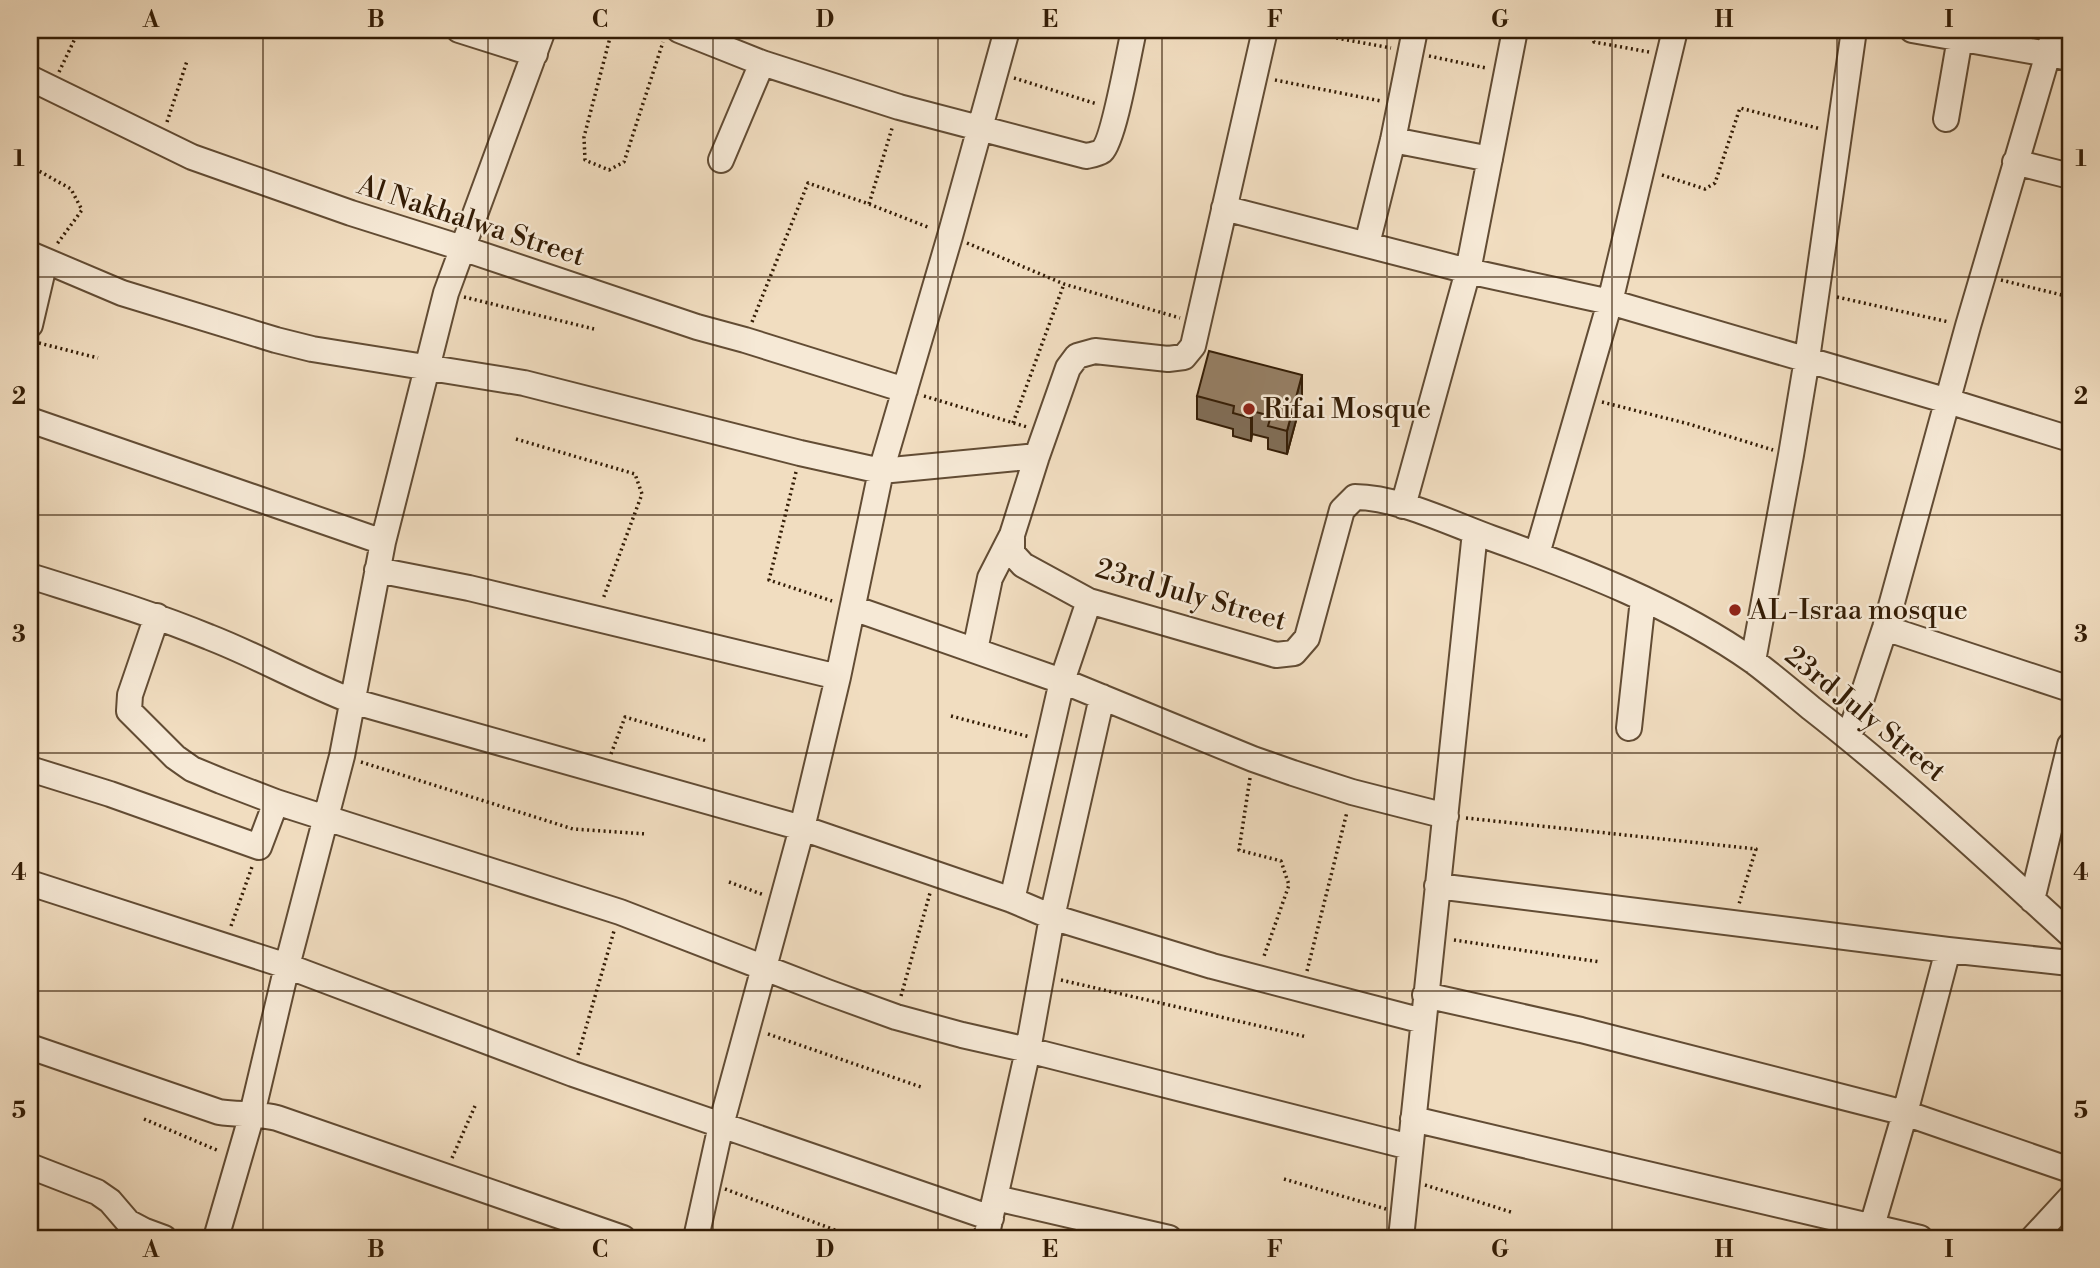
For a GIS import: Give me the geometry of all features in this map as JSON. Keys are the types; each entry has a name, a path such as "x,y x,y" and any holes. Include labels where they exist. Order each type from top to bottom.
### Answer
{"street":[{"path":"459,30 535,54"},
{"path":"216,1238 252,1114 287,966 342,756 383,542 446,293 543,30"},
{"path":"696,1238 721,1125 802,828 838,677 881,471 1007,30"},
{"path":"671,36 899,107 1086,156 1101,151 1107,144 1134,30"},
{"path":"975,650 990,578 1012,535 1068,368 1077,356 1095,351 1168,359 1184,356 1193,346 1265,30"},
{"path":"1403,506 1468,271 1515,30"},
{"path":"1537,554 1610,302 1675,30"},
{"path":"1753,661 1807,359 1854,30"},
{"path":"1912,30 2059,56"},
{"path":"1849,737 1885,628 2015,162 2059,56 2055,30"},
{"path":"1946,119 1960,38"},
{"path":"1367,244 1393,139 1413,41"},
{"path":"721,160 762,63"},
{"name":"Al Nakhalwa Street","path":"40,83 192,157 697,327 905,390"},
{"path":"1393,139 1490,159"},
{"path":"2015,162 2070,176"},
{"path":"1223,208 1468,271 1610,302 2070,439"},
{"path":"30,326 37,258 122,293 276,340 312,349 488,376 574,394 800,453 881,471 1041,445"},
{"path":"30,420 383,542"},
{"name":"23rd July Street","path":"1012,535 1012,553 1023,565 1089,601 1276,655 1294,653 1307,638 1342,510 1355,498 1374,497 1537,554 1643,599 1753,661 1849,737 1927,804 2070,934"},
{"path":"1402,1226 1475,532"},
{"path":"377,569 469,588 838,677"},
{"path":"30,576 158,616 352,701 802,828 1012,900 1052,917 1256,978 1423,1021"},
{"path":"1629,729 1643,599"},
{"path":"1012,900 1062,681 1089,601"},
{"path":"853,608 1062,681 1253,759 1352,792 1446,816"},
{"path":"158,616 130,695 129,711 182,763 203,773 276,802 620,912 896,1017 1410,1147"},
{"path":"1885,628 2070,689"},
{"path":"991,1218 1028,1050 1052,917 1102,697"},
{"path":"2032,900 2070,745"},
{"path":"30,769 260,847 276,802"},
{"path":"30,883 225,944 573,1073 991,1218 1169,1238"},
{"path":"1437,886 2070,963"},
{"path":"1872,1226 1948,950"},
{"path":"1426,996 1595,1033 1905,1113 2070,1170"},
{"path":"30,1047 219,1112 277,1118 623,1238"},
{"path":"1413,1119 1920,1238"},
{"path":"30,1166 97,1192 110,1201 128,1222 164,1238"},
{"path":"2033,1238 2070,1198"}],"path":[{"path":"40,83 79,30"},
{"path":"612,30 584,137 585,160 609,170 624,162 671,36"},
{"path":"1293,30 1413,41 1506,72"},
{"path":"1593,30 1594,42 1668,55"},
{"path":"160,141 187,61"},
{"path":"995,73 1117,110"},
{"path":"1254,76 1400,105"},
{"path":"745,340 808,183 869,204 899,107"},
{"path":"1642,168 1704,188 1715,183 1740,108 1840,134"},
{"path":"30,166 71,189 82,210 37,258"},
{"path":"1983,275 2070,297"},
{"path":"1013,423 1064,284 1199,323"},
{"path":"446,293 594,329"},
{"path":"1817,293 1968,326"},
{"path":"30,340 98,358"},
{"path":"905,390 1013,423 1041,445"},
{"path":"1583,397 1689,424 1791,455"},
{"path":"516,439 635,474 642,494 595,620"},
{"path":"800,453 769,580 853,608"},
{"path":"951,716 1010,730 1047,743"},
{"path":"604,773 625,717 707,741"},
{"path":"342,756 573,829 646,835"},
{"path":"1253,759 1239,850 1281,861 1289,886 1256,978"},
{"path":"1303,990 1352,792"},
{"path":"1446,816 1756,849 1733,922"},
{"path":"225,944 260,847"},
{"path":"896,1017 936,874"},
{"path":"729,882 782,903"},
{"path":"573,1073 620,912"},
{"path":"1432,936 1600,962"},
{"path":"1042,976 1307,1037"},
{"path":"748,1028 921,1087"},
{"path":"444,1176 475,1106"},
{"path":"144,1119 238,1159"},
{"path":"1284,1179 1402,1226"},
{"path":"1407,1179 1511,1212"},
{"path":"707,1182 843,1233 865,1238"}],"building":[{"path":"1209,351 1302,375 1287,431 1268,426 1271,416 1252,411 1251,418 1233,413 1234,406 1197,396"}],"place":[{"name":"Rifai Mosque","path":"1249,409"},
{"name":"AL-Israa mosque","path":"1735,610"}]}
